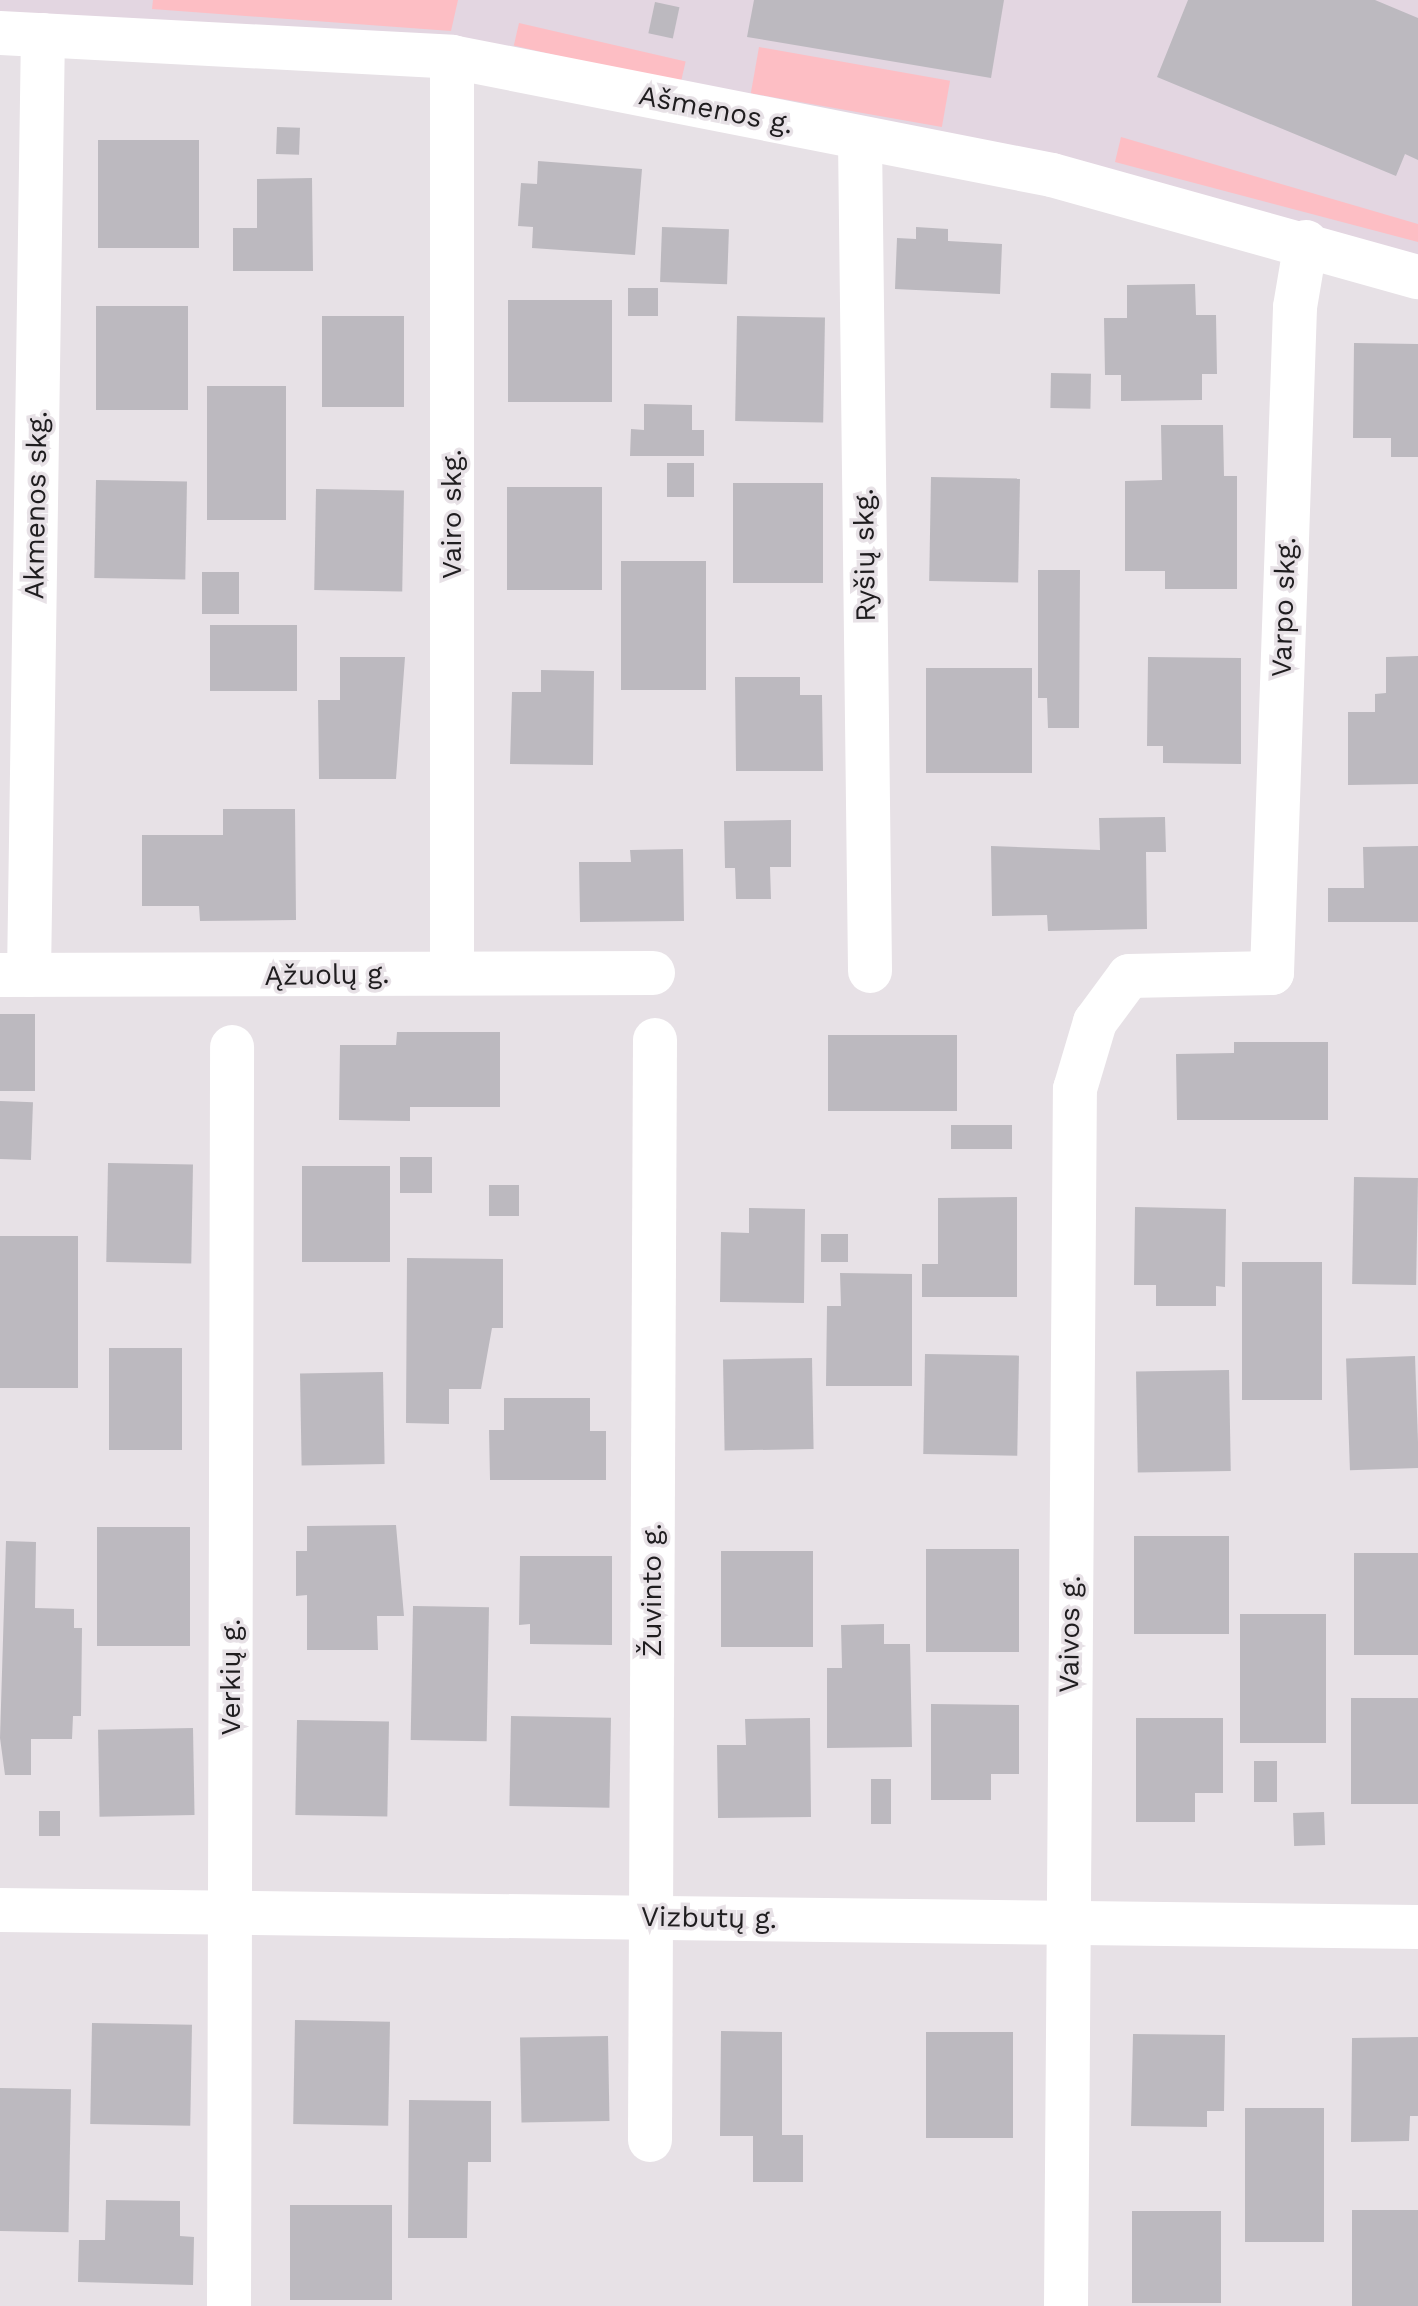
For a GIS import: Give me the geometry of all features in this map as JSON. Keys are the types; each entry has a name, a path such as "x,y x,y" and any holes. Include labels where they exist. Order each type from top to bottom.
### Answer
{"street":[{"name":"Ašmenos g.","path":"0,33 452,57 1052,175 1306,242 1418,277"},
{"name":"Akmenos skg.","path":"14,975 43,35"},
{"name":"Vairo skg.","path":"452,57 452,972"},
{"name":"Ryšių skg.","path":"860,139 870,971"},
{"name":"Varpo skg.","path":"1129,976 1272,973 1295,307 1306,242"},
{"name":"Ąžuolų g.","path":"14,975 653,973"},
{"name":"Vaivos g.","path":"1066,2306 1075,1089 1095,1022 1129,976"},
{"name":"Žuvinto g.","path":"650,2140 655,1040"},
{"name":"Verkių g.","path":"229,2306 232,1047"},
{"name":"Vizbutų g.","path":"0,1910 1418,1927"}],"shaded area":[{"path":"0,0 1418,0 1418,255 1111,171 749,101 0,20"},
{"path":"153,0 458,0 451,31 152,9"},
{"path":"519,23 686,61 680,84 514,45"},
{"path":"759,47 950,81 942,127 751,93"},
{"path":"1121,137 1418,224 1418,242 1115,162"}],"building":[{"path":"754,0 1004,0 991,78 747,37"},
{"path":"1188,0 1375,0 1418,18 1418,160 1405,154 1396,176 1157,77"},
{"path":"655,2 679,7 673,38 648,33"},
{"path":"277,127 300,128 299,155 276,154"},
{"path":"98,140 199,140 199,248 98,248"},
{"path":"538,161 642,169 635,255 532,248 533,227 518,226 521,183 537,184"},
{"path":"312,178 313,271 233,271 233,228 257,228 257,179"},
{"path":"662,227 729,229 727,284 660,282"},
{"path":"916,227 948,229 948,241 1002,244 1000,294 895,289 897,238 916,239"},
{"path":"1195,284 1196,315 1216,315 1217,374 1202,374 1202,400 1121,401 1121,375 1105,375 1104,318 1127,318 1127,285"},
{"path":"628,288 658,288 658,316 628,316"},
{"path":"508,300 612,300 612,402 508,402"},
{"path":"96,306 188,306 188,410 96,410"},
{"path":"322,316 404,316 404,407 322,407"},
{"path":"737,316 825,318 823,423 735,421"},
{"path":"1354,343 1418,344 1418,457 1391,457 1391,438 1353,438"},
{"path":"1051,373 1091,374 1090,409 1050,408"},
{"path":"207,386 286,386 286,520 207,520"},
{"path":"644,404 692,405 692,430 704,430 704,456 630,456 631,429 644,430"},
{"path":"1161,425 1223,425 1224,476 1237,476 1237,589 1165,589 1165,571 1125,571 1125,481 1162,480"},
{"path":"667,463 694,463 694,497 667,497"},
{"path":"931,477 1020,479 1018,583 929,581"},
{"path":"96,480 187,482 185,580 94,578"},
{"path":"733,483 823,483 823,583 733,583"},
{"path":"507,487 602,487 602,590 507,590"},
{"path":"316,489 404,491 402,592 314,590"},
{"path":"621,561 706,561 706,690 621,690"},
{"path":"1038,570 1080,570 1079,728 1048,728 1047,698 1038,698"},
{"path":"202,572 239,572 239,614 202,614"},
{"path":"210,625 297,625 297,691 210,691"},
{"path":"1418,656 1418,784 1348,785 1348,712 1375,712 1375,694 1386,693 1386,657"},
{"path":"340,657 405,657 396,779 319,779 318,700 340,700"},
{"path":"1148,657 1241,658 1241,764 1163,763 1163,746 1147,746"},
{"path":"926,668 1032,668 1032,773 926,773"},
{"path":"541,670 594,671 593,765 510,764 512,692 541,692"},
{"path":"735,677 800,677 800,695 822,695 823,771 736,771"},
{"path":"223,809 295,809 296,920 200,921 199,906 142,906 142,835 223,835"},
{"path":"1165,817 1166,852 1146,852 1147,929 1048,931 1047,915 992,916 991,846 1100,850 1099,818"},
{"path":"791,820 791,867 770,867 771,899 736,899 735,868 725,868 724,821"},
{"path":"1418,846 1418,922 1328,922 1328,888 1364,888 1363,847"},
{"path":"683,849 684,921 580,922 579,862 631,862 630,850"},
{"path":"0,1014 35,1014 35,1091 0,1091"},
{"path":"397,1032 500,1032 500,1107 410,1107 410,1121 339,1120 340,1045 396,1045"},
{"path":"828,1035 957,1035 957,1111 828,1111"},
{"path":"1234,1042 1328,1042 1328,1120 1177,1120 1176,1054 1234,1053"},
{"path":"0,1101 33,1102 31,1160 0,1159"},
{"path":"951,1125 1012,1125 1012,1149 951,1149"},
{"path":"400,1157 432,1157 432,1193 400,1193"},
{"path":"108,1163 193,1164 191,1263 106,1262"},
{"path":"302,1166 390,1166 390,1262 302,1262"},
{"path":"1354,1177 1418,1178 1416,1285 1352,1284"},
{"path":"489,1185 519,1185 519,1216 489,1216"},
{"path":"1017,1197 1017,1297 922,1297 922,1264 938,1264 938,1198"},
{"path":"1135,1207 1226,1209 1225,1287 1216,1286 1216,1306 1156,1306 1156,1285 1134,1285"},
{"path":"749,1208 805,1209 804,1303 720,1302 721,1232 749,1233"},
{"path":"821,1234 848,1234 848,1262 821,1262"},
{"path":"0,1236 78,1236 78,1388 0,1388"},
{"path":"407,1258 503,1259 503,1328 492,1328 481,1389 449,1389 449,1424 406,1423"},
{"path":"1242,1262 1322,1262 1322,1400 1242,1400"},
{"path":"840,1273 912,1274 912,1386 826,1386 827,1306 841,1306"},
{"path":"109,1348 182,1348 182,1450 109,1450"},
{"path":"925,1354 1019,1356 1017,1456 923,1454"},
{"path":"1415,1356 1418,1468 1350,1470 1346,1358"},
{"path":"812,1358 814,1449 725,1451 723,1360"},
{"path":"1229,1370 1231,1471 1138,1473 1136,1372"},
{"path":"383,1372 385,1464 302,1465 300,1373"},
{"path":"504,1398 590,1398 590,1431 606,1431 606,1480 490,1480 489,1430 504,1430"},
{"path":"396,1525 404,1616 377,1616 378,1650 307,1650 307,1595 296,1596 296,1551 307,1551 307,1526"},
{"path":"97,1527 190,1527 190,1646 97,1646"},
{"path":"1134,1536 1229,1536 1229,1634 1134,1634"},
{"path":"6,1541 36,1542 35,1608 74,1609 74,1628 82,1628 81,1716 73,1716 72,1739 31,1739 31,1775 5,1775 0,1738"},
{"path":"926,1549 1019,1549 1019,1652 926,1652"},
{"path":"721,1551 813,1551 813,1647 721,1647"},
{"path":"1354,1553 1418,1553 1418,1655 1354,1655"},
{"path":"520,1556 612,1556 612,1645 530,1644 530,1624 519,1625"},
{"path":"413,1606 489,1607 487,1741 411,1740"},
{"path":"1240,1614 1326,1614 1326,1743 1240,1743"},
{"path":"884,1624 884,1644 910,1644 912,1747 827,1748 827,1668 842,1668 841,1625"},
{"path":"1351,1698 1418,1698 1418,1804 1351,1804"},
{"path":"931,1704 1019,1705 1019,1774 991,1774 991,1800 931,1800"},
{"path":"511,1716 611,1718 609,1808 509,1806"},
{"path":"810,1718 811,1817 718,1818 717,1745 746,1745 745,1719"},
{"path":"1136,1718 1223,1718 1223,1793 1195,1793 1195,1822 1136,1822"},
{"path":"297,1720 389,1722 387,1817 295,1815"},
{"path":"193,1728 195,1815 100,1817 98,1730"},
{"path":"1254,1761 1277,1761 1277,1802 1254,1802"},
{"path":"871,1779 891,1779 891,1824 871,1824"},
{"path":"39,1811 60,1811 60,1836 39,1836"},
{"path":"1324,1812 1325,1845 1294,1846 1293,1813"},
{"path":"295,2020 390,2022 388,2126 293,2124"},
{"path":"92,2023 192,2025 190,2126 90,2124"},
{"path":"721,2031 782,2032 782,2135 803,2135 803,2182 753,2182 753,2136 720,2136"},
{"path":"926,2032 1013,2032 1013,2138 926,2138"},
{"path":"1133,2034 1225,2035 1224,2111 1207,2111 1207,2127 1131,2126"},
{"path":"608,2036 609,2121 521,2123 520,2038"},
{"path":"1418,2037 1418,2116 1410,2116 1409,2141 1351,2142 1352,2038"},
{"path":"0,2088 71,2089 68,2232 0,2231"},
{"path":"409,2100 491,2101 491,2162 468,2162 467,2238 408,2238"},
{"path":"1245,2108 1324,2108 1324,2242 1245,2242"},
{"path":"106,2200 180,2201 180,2236 194,2237 193,2285 78,2282 79,2240 105,2240"},
{"path":"290,2205 392,2205 392,2300 290,2300"},
{"path":"1352,2210 1418,2210 1418,2306 1352,2306"},
{"path":"1132,2211 1221,2211 1221,2303 1132,2303"}]}
